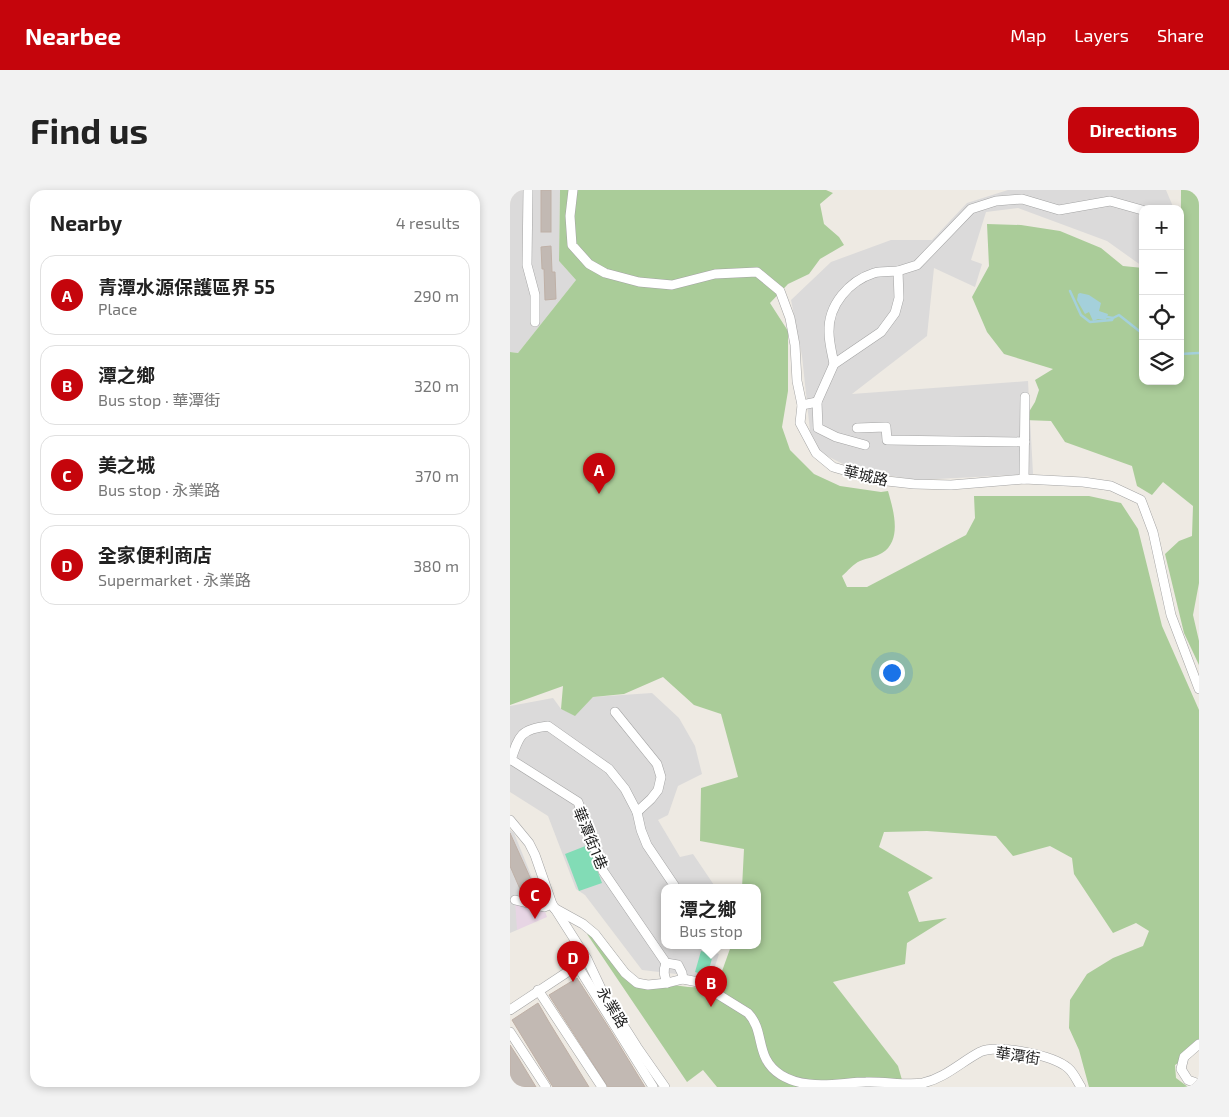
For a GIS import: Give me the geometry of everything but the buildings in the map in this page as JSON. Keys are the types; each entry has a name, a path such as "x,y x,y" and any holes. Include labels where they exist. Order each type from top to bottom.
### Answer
{"street":[{"path":"528,190 527,265 535,295 535,322"},
{"name":"華城路","path":"573,190 570,216 572,245 588,264 605,273 639,282 672,285 715,274 757,272 780,291 790,318 796,344 797,381 802,405 800,423 816,453 833,467 878,480 914,484 951,485 1024,479 1082,482 1111,486 1141,500 1153,532 1171,615 1199,689"},
{"path":"834,364 829,331 832,312 842,295 854,283 875,273 898,271 917,264 971,209 996,201 1022,199 1060,210 1110,201 1139,209"},
{"path":"865,445 836,437 818,428 817,402 834,364 881,332 895,313 899,298 898,271"},
{"path":"1024,479 1025,397"},
{"path":"802,405 817,402"},
{"path":"857,428 886,427 887,440 1025,442"},
{"path":"615,712 657,764 661,777 658,790 637,812"},
{"name":"華潭街1巷","path":"673,884 647,845 637,812 625,789 609,769 548,726 532,728 518,738 510,759 578,802 603,871 666,963 678,965 683,979"},
{"name":"永業路","path":"510,820 529,843 553,906 588,959 604,995 665,1087"},
{"path":"515,900 544,908 553,906 583,924 595,934 625,973 637,983 648,985 683,979"},
{"path":"510,1010 588,959"},
{"path":"666,963 664,976 667,983"},
{"path":"577,965 653,1087"},
{"name":"華潭街","path":"683,979 698,982 754,1018 765,1060 780,1075 797,1082 812,1085 867,1082 921,1083 938,1078 982,1051 1002,1049 1022,1052 1061,1064 1068,1068 1081,1087"},
{"path":"538,990 602,1087"},
{"path":"510,1032 546,1087"},
{"path":"1199,1044 1184,1057 1180,1069 1188,1080 1199,1084"}],"shaded area":[{"path":"510,190 560,190 559,261 576,280 518,353 510,352"},
{"path":"1008,190 1166,190 1172,205 1139,205 1139,264 1107,241 1018,208 986,212 971,260 982,264 975,287 934,268 927,336 852,394 1028,381 1033,474 918,480 851,468 821,453 810,431 802,356 791,300 831,262 891,240 932,240 967,203"},
{"path":"652,693 679,718 695,746 702,774 678,786 668,815 658,820 680,857 693,854 713,884 661,884 661,949 706,949 719,954 711,978 642,970 585,895 576,889 548,816 510,792 510,706 553,698 561,709 575,715 593,697"},
{"path":"510,830 514,833 544,907 517,930 510,933"},
{"path":"539,894 547,917 517,930 515,900"}],"green space":[{"path":"560,190 826,190 833,193 820,204 824,224 839,237 844,245 820,259 809,274 788,284 770,303 788,331 788,391 782,427 790,450 814,474 840,486 881,492 888,491 890,498 895,524 892,540 882,553 857,562 842,576 847,587 867,587 966,535 975,518 974,496 1089,496 1121,503 1138,529 1162,626 1199,710 1199,1045 1190,1056 1175,1065 1176,1078 1188,1087 1089,1087 1079,1050 1069,1028 1070,1000 1087,974 1113,958 1143,946 1149,931 1136,923 1113,933 1074,874 1072,858 1050,846 1013,856 996,836 927,831 884,832 879,847 933,878 908,892 919,922 947,918 907,943 905,964 833,982 898,1066 904,1087 717,1087 703,1070 687,1082 587,934 606,941 636,980 688,987 716,988 730,949 761,949 761,884 742,884 744,849 700,841 701,788 738,777 721,714 694,705 663,677 624,694 593,697 575,716 561,709 563,686 510,705 510,352 518,353 576,280 559,261"},
{"path":"1181,190 1199,190 1199,583 1193,615 1199,641 1199,665 1184,633 1165,554 1179,541 1192,536 1193,506 1163,482 1152,495 1137,486 1132,466 1065,442 1051,421 1024,420 1035,402 1039,390 1035,380 1053,369 1004,354 987,332 972,297 989,266 987,224 1021,225 1060,231 1101,248 1123,266 1139,268 1139,385 1184,385 1184,205 1181,205"},
{"path":"588,845 602,883 579,891 565,854"},
{"path":"701,951 713,955 707,976 695,972"}],"water":[{"path":"1080,293 1089,295 1101,303 1099,311 1108,314 1106,320 1098,319 1093,321 1089,312 1085,314 1077,300"}],"waterway":[{"path":"1070,291 1081,315 1090,322 1112,320 1113,318"},
{"path":"1107,317 1113,318 1119,315 1139,331"},
{"path":"1184,354 1199,353"}],"place":[{"name":"青潭水源保護區界 55","path":"599,494"},
{"name":"美之城","path":"535,919"},
{"name":"全家便利商店","path":"573,982"},
{"name":"潭之鄉","path":"711,1007"}]}
